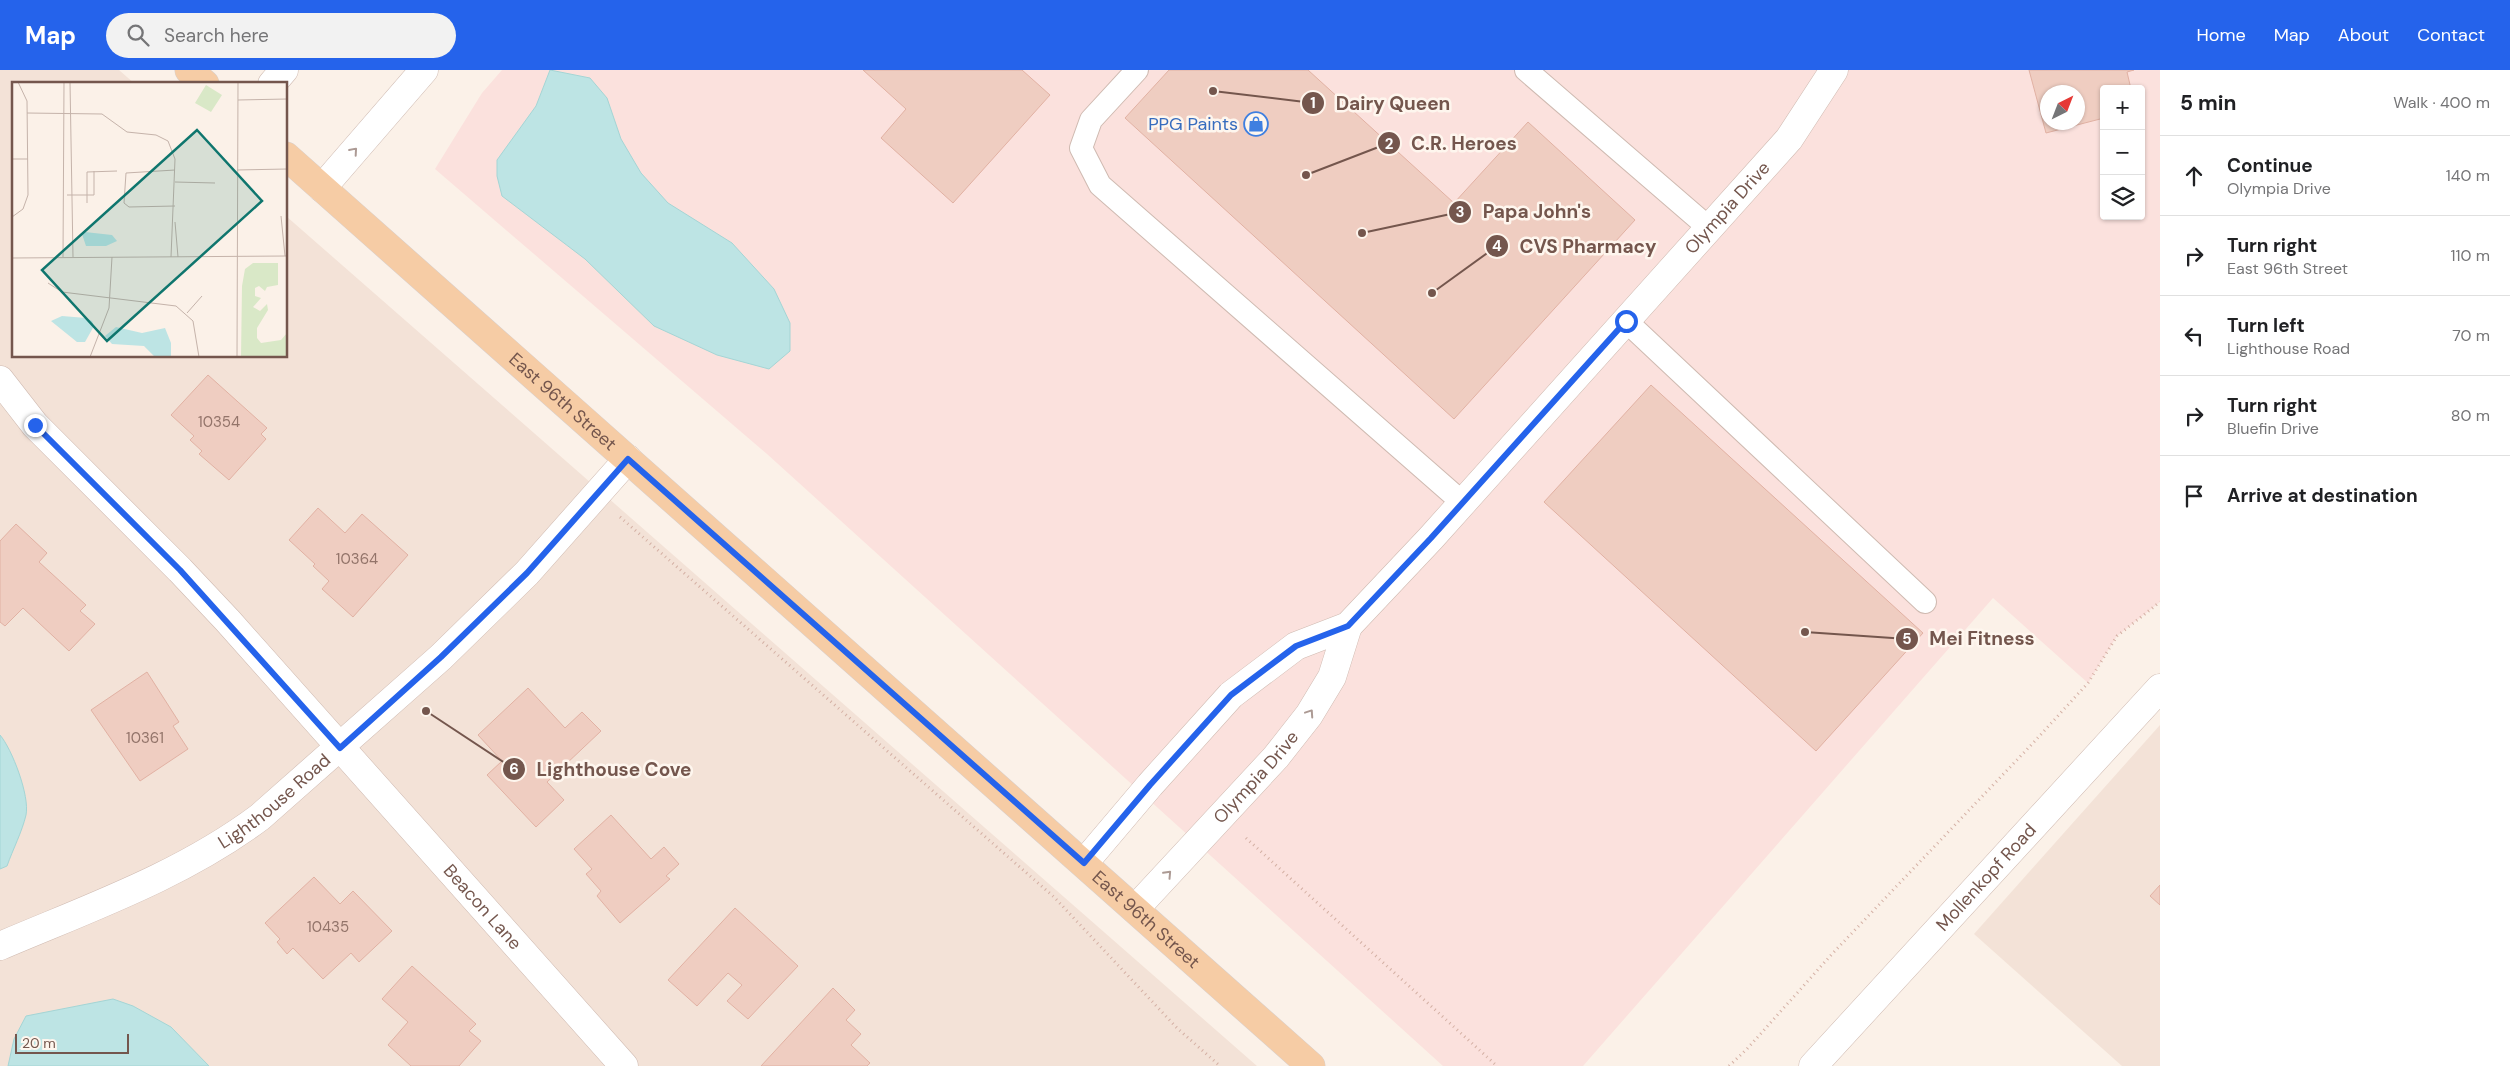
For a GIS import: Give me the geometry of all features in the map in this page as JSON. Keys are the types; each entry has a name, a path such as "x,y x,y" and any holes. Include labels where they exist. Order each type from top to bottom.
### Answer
{"main road":[{"path":"189,70 203,82"},
{"name":"East 96th Street","path":"288,158 1312,1066"}],"street":[{"path":"274,82 284,70"},
{"path":"322,188 424,70"},
{"name":"Olympia Drive","path":"1134,909 1276,757 1309,715 1332,677 1348,626 1462,503 1789,139 1834,70"},
{"name":"Beacon Lane","path":"0,380 35,425 180,570 624,1066"},
{"name":"Lighthouse Road","path":"0,946 134,891 199,858 260,817 441,657 527,573 628,459"},
{"name":"Olympia Drive","path":"1084,863 1150,785 1231,695 1296,646 1348,626"},
{"name":"Mollenkopf Road","path":"1813,1066 2160,688"}],"lane":[{"path":"1137,70 1091,120 1081,148 1100,185 1462,503"},
{"path":"1526,70 1708,228"},
{"path":"1626,321 1925,602"}],"path":[{"path":"596,495 1054,897 1177,1028 1220,1066"},
{"path":"1729,1066 1747,1049 1832,954 2088,683 2117,636 2160,602"},
{"path":"1222,816 1497,1066"}],"shaded area":[{"path":"0,70 119,70 133,82 12,82 12,358 288,358 288,218 1257,1066 0,1066"},
{"path":"502,70 2160,70 2160,602 2117,636 2088,683 1993,598 1583,1066 1443,1066 767,454 435,169 482,93"},
{"path":"2160,725 2160,1066 2122,1066 1974,934"}],"water":[{"path":"550,70 590,78 607,98 621,139 641,173 668,203 732,243 774,289 790,323 790,351 769,369 717,355 654,326 585,259 502,196 497,176 497,160 536,106"},
{"path":"0,735 15,761 23,785 27,807 22,828 7,866 0,869"},
{"path":"113,999 133,1006 171,1027 209,1066 8,1066 14,1039 26,1016"}],"building":[{"path":"863,70 1022,70 1050,95 953,203 881,138 906,109"},
{"path":"1169,70 1308,70 1454,203 1528,122 1635,220 1454,419 1125,118"},
{"path":"2029,70 2134,70 2127,72 2130,85 2100,85 2100,119 2085,123 2085,85 2040,85 2040,111"},
{"path":"2045,130 2058,130 2046,133"},
{"path":"208,375 267,428 261,434 266,439 229,480 199,454 202,451 190,440 194,436 171,415"},
{"path":"1651,385 1923,633 1816,751 1544,502"},
{"path":"318,508 345,533 362,514 408,555 353,617 322,589 329,581 313,566 315,564 289,540"},
{"path":"16,524 47,553 39,562 86,605 80,611 95,624 69,651 23,608 5,626 0,622 0,541"},
{"path":"147,672 179,722 173,726 188,749 140,781 91,710"},
{"path":"528,688 565,728 582,712 601,731 547,782 564,800 536,827 487,775 502,761 478,735"},
{"path":"611,815 651,859 664,847 679,864 666,876 670,879 620,923 597,896 601,891 586,874 592,869 574,849"},
{"path":"314,877 340,904 353,891 392,931 359,962 351,953 323,979 293,948 287,954 277,942 280,939 265,923"},
{"path":"2160,885 2160,905 2150,896"},
{"path":"735,908 798,966 748,1019 727,1001 742,985 728,973 697,1006 668,980"},
{"path":"412,966 476,1024 469,1031 481,1041 459,1066 411,1066 388,1045 408,1022 382,999"},
{"path":"833,988 855,1010 846,1020 861,1034 851,1045 870,1063 867,1066 761,1066"}],"place":[{"name":"Dairy Queen","path":"1213,91"},
{"name":"PPG Paints","path":"1256,124"},
{"name":"C.R. Heroes","path":"1306,175"},
{"name":"Papa John's","path":"1362,233"},
{"name":"CVS Pharmacy","path":"1432,293"},
{"name":"Mei Fitness","path":"1805,632"},
{"name":"Lighthouse Cove","path":"426,711"}],"route":[{"path":"35,425 180,570 228,621 340,748 441,657 527,573 628,459 1084,863 1150,785 1231,695 1296,646 1348,626 1431,538 1626,321"}]}
